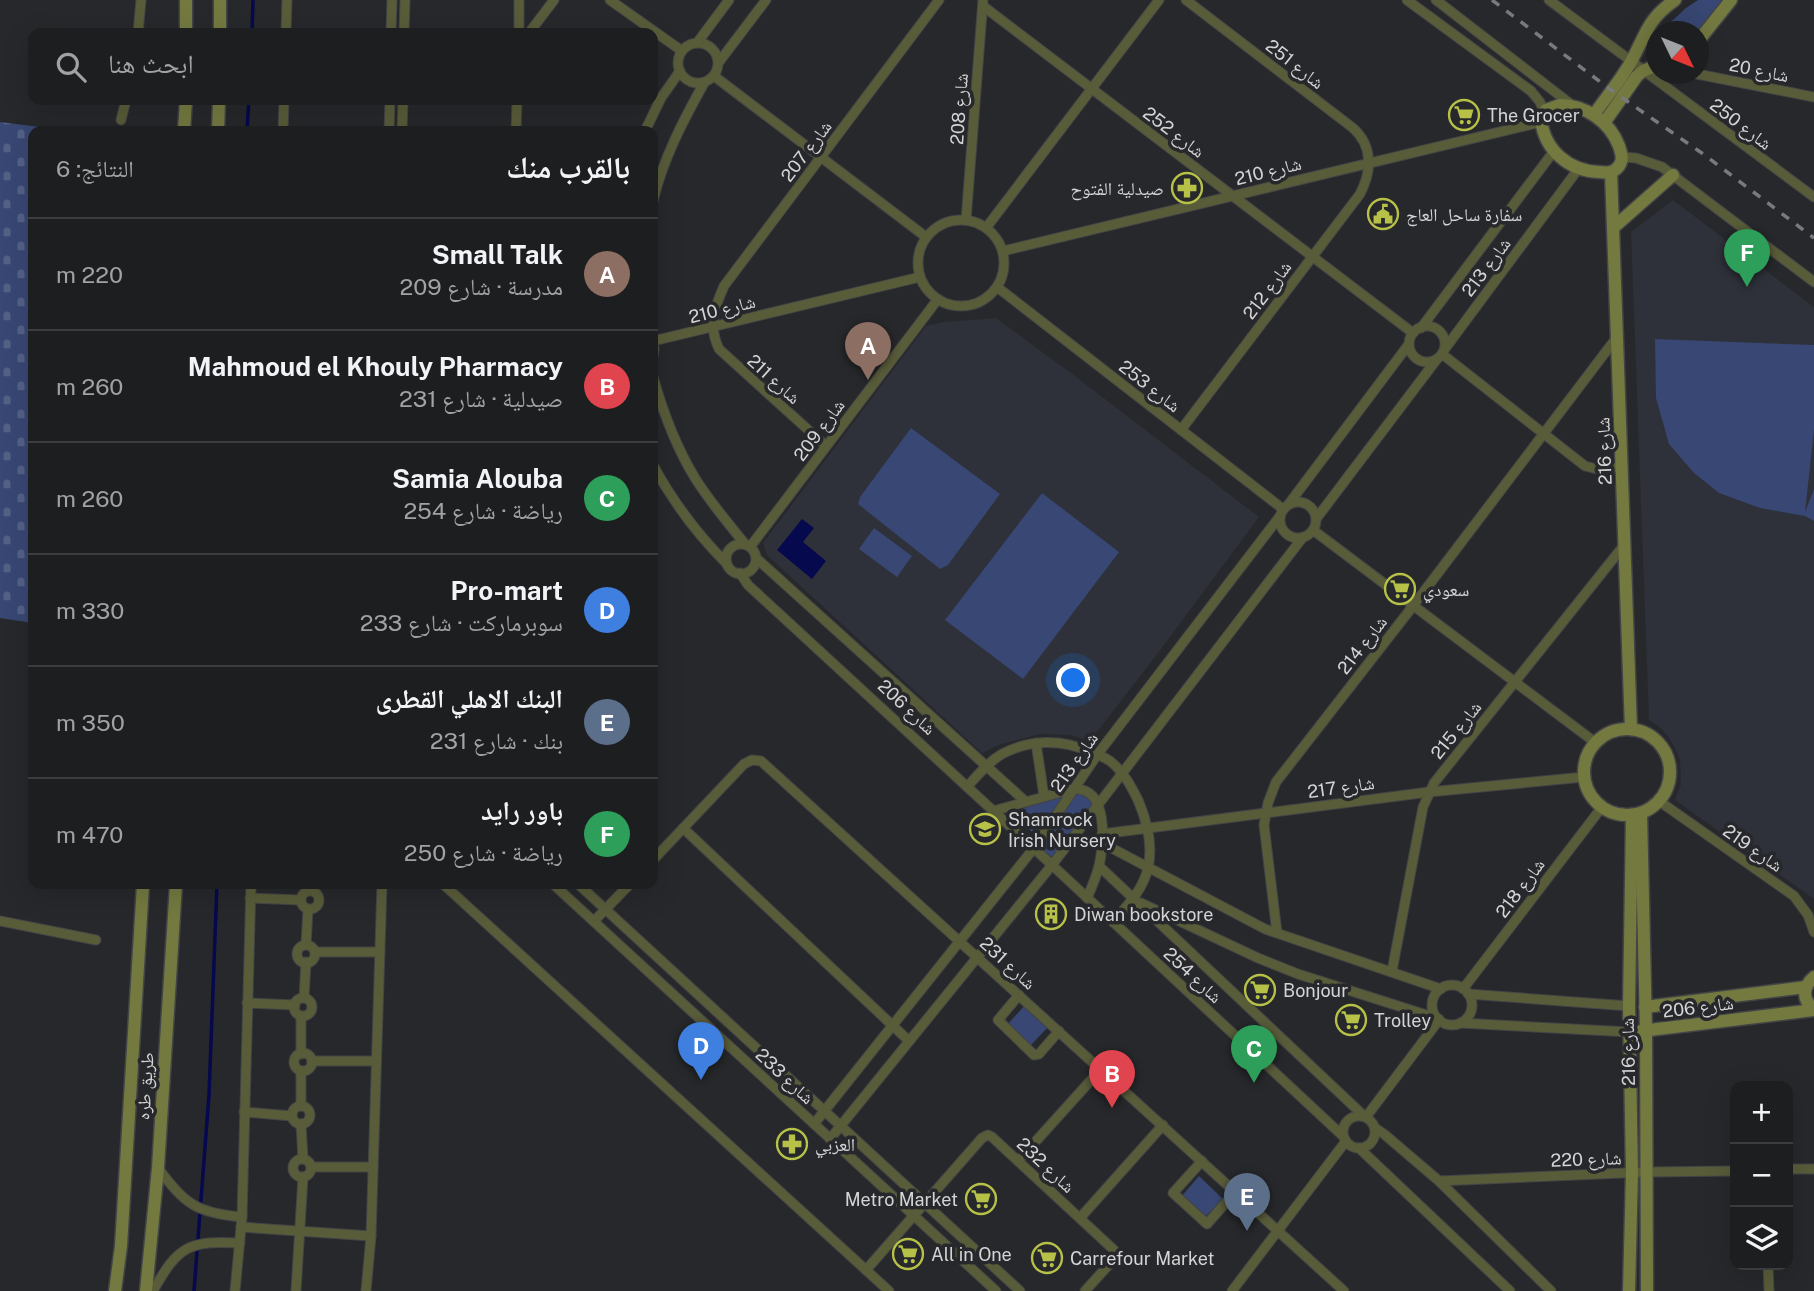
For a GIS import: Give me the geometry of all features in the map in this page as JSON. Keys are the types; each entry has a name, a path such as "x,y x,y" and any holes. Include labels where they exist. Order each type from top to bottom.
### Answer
{"main road":[{"path":"186,0 186,28"},
{"path":"220,0 220,28"},
{"path":"1599,119 1659,5 1675,0"},
{"path":"1709,28 1731,0"},
{"path":"1599,119 1637,76 1646,70"},
{"path":"184,126 186,105"},
{"path":"218,126 219,105"},
{"path":"1554,106 1573,106 1599,119 1616,139 1622,156 1619,166 1611,172 1579,169 1554,151 1545,138 1542,117 1554,106"},
{"name":"شارع 216","path":"1611,172 1631,729"},
{"path":"1613,228 1673,175"},
{"path":"1631,729 1646,733 1658,741 1666,753 1670,779 1666,791 1650,808 1636,814 1621,814 1602,807 1593,799 1584,777 1585,765 1588,753 1606,734 1631,729"},
{"name":"شارع 216","path":"1629,1291 1632,1172 1629,1006 1636,814"},
{"name":"شارع 216","path":"1636,814 1646,1030 1647,1291"},
{"name":"طريق طره","path":"115,1291 121,1246 143,889"},
{"name":"طريق طره","path":"146,1291 158,1168 176,889"},
{"path":"1810,982 1804,991 1806,1000 1814,1010"},
{"name":"شارع 206","path":"1645,1007 1810,982"},
{"name":"شارع 206","path":"1630,1032 1814,1010"}],"street":[{"path":"138,28 141,0"},
{"path":"286,28 287,0"},
{"path":"391,28 392,0"},
{"path":"404,28 405,0"},
{"path":"519,0 519,28"},
{"path":"532,28 554,0"},
{"path":"610,0 650,28"},
{"path":"697,43 729,0"},
{"path":"719,62 766,0"},
{"name":"شارع 207","path":"712,327 724,286 939,0"},
{"path":"986,228 1159,0"},
{"name":"شارع 251","path":"1185,0 1353,128 1365,143 1368,164"},
{"path":"1407,0 1531,91 1540,102 1542,117"},
{"path":"1436,0 1573,106"},
{"name":"شارع 250","path":"1549,0 1814,197"},
{"name":"شارع 252","path":"983,3 1312,257 1417,330"},
{"name":"شارع 208","path":"966,220 983,3"},
{"path":"658,34 682,51"},
{"path":"658,186 670,149 686,116 704,83 714,76 718,69 718,56 710,46 697,43 689,45 682,51 678,64 680,71 690,82 704,83"},
{"path":"648,126 680,71"},
{"path":"714,76 926,237"},
{"name":"شارع 20","path":"1709,76 1814,97"},
{"path":"121,120 125,105"},
{"path":"283,126 284,105"},
{"path":"389,126 390,105"},
{"path":"402,126 403,105"},
{"path":"516,126 517,105"},
{"name":"شارع 210","path":"1003,251 1368,164 1542,117"},
{"name":"شارع 213","path":"1417,330 1554,151"},
{"path":"1622,156 1649,161 1673,175 1814,282"},
{"name":"شارع 212","path":"1181,430 1360,194 1368,174 1368,164"},
{"name":"شارع 213","path":"1316,519 1579,169"},
{"path":"951,221 977,222 986,228 997,238 1003,251 1004,270 997,287 980,302 970,305 948,304 938,299 924,286 920,277 918,256 926,237 937,227 951,221"},
{"name":"شارع 210","path":"658,340 920,277"},
{"name":"شارع 253","path":"997,287 1284,510"},
{"name":"شارع 209","path":"747,546 938,299"},
{"name":"شارع 211","path":"712,327 714,339 727,358 826,446"},
{"path":"1432,327 1441,334 1444,339 1441,354 1426,362 1412,354 1409,344 1417,330 1432,327"},
{"name":"شارع 214","path":"1277,933 1264,825 1272,792 1282,773 1413,606 1617,337"},
{"name":"شارع 213","path":"814,1124 1034,848 1097,755 1409,344"},
{"path":"1441,354 1585,466 1597,469 1622,467"},
{"path":"658,394 676,442 695,478 719,512 753,550 756,558 750,571 740,573 730,569 684,516 658,474"},
{"path":"830,1139 1052,865 1303,537 1313,530 1316,519 1313,510 1306,504 1297,502 1284,510 1281,526 1286,534 1294,538 1303,537"},
{"path":"1313,530 1596,743"},
{"name":"شارع 215","path":"1392,971 1423,807 1429,792 1625,544"},
{"path":"727,564 727,554 734,545 747,546"},
{"name":"شارع 206","path":"756,558 1025,802"},
{"name":"شارع 206","path":"740,573 748,585 1052,865"},
{"path":"967,787 986,766 1001,755 1036,743 1057,742 1078,746 1109,760 1122,773 1138,800 1148,829 1150,847 1149,867 1143,884 1114,922"},
{"path":"1036,743 1044,796"},
{"name":"شارع 231","path":"658,855 744,764 752,760 761,761 1344,1291"},
{"name":"شارع 217","path":"1102,838 1148,829 1429,792 1584,777"},
{"path":"993,811 1073,789 1092,794 1098,806 1102,838 1099,866 1087,898"},
{"name":"شارع 219","path":"1659,801 1794,896 1808,915 1814,932"},
{"name":"شارع 218","path":"1466,991 1602,807"},
{"path":"683,828 909,1041"},
{"path":"1102,838 1149,867 1265,929 1441,989"},
{"name":"شارع 254","path":"1052,865 1345,1139"},
{"name":"شارع 254","path":"1099,866 1365,1116"},
{"path":"235,1291 241,1222 251,889"},
{"path":"309,889 301,900 303,906 308,909 318,902 312,889"},
{"path":"366,1291 371,1236 382,889"},
{"path":"448,889 889,1291"},
{"name":"شارع 233","path":"558,889 996,1291"},
{"name":"شارع 233","path":"583,889 1020,1291"},
{"path":"594,922 625,889"},
{"path":"250,898 301,900"},
{"path":"1133,899 1298,974 1449,1024 1461,1023 1471,1010 1471,999 1466,991"},
{"path":"306,945 308,909"},
{"path":"0,921 96,940"},
{"path":"306,945 312,947 315,953 312,960 306,962 301,961 297,954 298,948 306,945"},
{"path":"315,953 380,952"},
{"path":"304,998 306,962"},
{"path":"1439,1020 1434,1014 1433,1000 1441,989 1452,985 1466,991 1629,1006"},
{"path":"1019,995 998,1020 1034,1055 1039,1054 1059,1031"},
{"path":"301,1016 309,1014 312,1009 309,1000 304,998 295,1004 295,1010 301,1016 301,1054"},
{"path":"247,1003 295,1004"},
{"path":"1365,1116 1439,1020"},
{"name":"شارع 206","path":"1461,1023 1630,1032"},
{"path":"301,1054 309,1056 312,1061 309,1069 301,1071 294,1063 296,1057 301,1054"},
{"path":"312,1061 376,1061"},
{"path":"1018,1161 1101,1069"},
{"path":"301,1071 301,1106"},
{"path":"301,1106 307,1109 309,1117 307,1122 301,1124 294,1121 292,1116 293,1110 301,1106"},
{"path":"244,1112 292,1116"},
{"path":"1359,1148 1372,1142 1376,1133 1370,1119 1365,1116 1355,1116 1347,1120 1343,1128 1349,1145 1359,1148 1510,1291"},
{"path":"301,1124 303,1159"},
{"path":"1080,1218 1163,1125"},
{"path":"1375,1128 1438,1181 1550,1291"},
{"name":"شارع 232","path":"866,1270 986,1136 992,1137 1113,1248 1115,1253 1112,1261 1085,1291"},
{"path":"1233,1291 1345,1139"},
{"path":"303,1159 308,1161 311,1167 308,1175 303,1177 297,1176 293,1168 297,1161 303,1159"},
{"path":"1202,1161 1173,1193 1207,1224 1236,1191"},
{"path":"311,1167 373,1167"},
{"path":"158,1168 189,1203 208,1213 241,1222 299,1231 371,1236"},
{"path":"1793,1169 1814,1168"},
{"name":"شارع 220","path":"1438,1181 1632,1172 1730,1171"},
{"path":"296,1291 303,1177"},
{"path":"153,1291 171,1262 192,1245 240,1243"},
{"path":"1768,1270 1769,1291"},
{"path":"1629,1291 1639,1291"}],"shaded area":[{"path":"1673,200 1814,307 1814,899 1675,800 1681,784 1680,760 1662,729 1649,720 1631,232"},
{"path":"996,318 1259,517 1090,741 1070,735 1040,734 1001,744 982,753 767,555 763,543 926,326"},
{"path":"802,519 814,528 803,542 826,561 812,579 777,550"}],"green space":[{"path":"1698,0 1723,0 1707,21 1672,21"},
{"path":"0,122 32,126 28,126 28,622 0,618"},
{"path":"1655,339 1814,345 1814,430 1805,512 1814,489 1814,521 1805,516 1760,508 1719,493 1694,473 1669,444 1656,398"},
{"path":"911,428 1000,494 948,565 940,569 858,504 860,497"},
{"path":"1042,493 1119,552 1023,679 945,620"},
{"path":"874,528 912,556 897,577 859,549"},
{"path":"1076,792 1088,795 1094,806 1053,858 1039,847"},
{"path":"1066,795 1036,836 1013,814 1014,811"},
{"path":"1025,1005 1049,1026 1030,1046 1007,1025"},
{"path":"1199,1176 1223,1199 1204,1218 1181,1197"}],"waterway":[{"path":"252,28 253,0"},
{"path":"247,126 249,105"},
{"path":"194,1291 209,1095 217,889"}],"railway":[{"path":"1492,0 1814,238"}],"place":[{"name":"The Grocer","path":"1464,115"},
{"name":"صيدلية الفتوح","path":"1187,188"},
{"name":"سفارة ساحل العاج","path":"1383,214"},
{"name":"باور رايد","path":"1747,287"},
{"name":"Small Talk","path":"868,380"},
{"name":"سعودي","path":"1400,589"},
{"name":"Shamrock Irish Nursery","path":"985,829"},
{"name":"Diwan bookstore","path":"1051,914"},
{"name":"Bonjour","path":"1260,990"},
{"name":"Trolley","path":"1351,1020"},
{"name":"Pro-mart","path":"701,1080"},
{"name":"Samia Alouba","path":"1254,1083"},
{"name":"Mahmoud el Khouly Pharmacy","path":"1112,1108"},
{"name":"العزبي","path":"792,1144"},
{"name":"Metro Market","path":"981,1199"},
{"name":"البنك الاهلي القطرى","path":"1247,1231"},
{"name":"All in One","path":"908,1254"},
{"name":"Carrefour Market","path":"1047,1258"}]}
